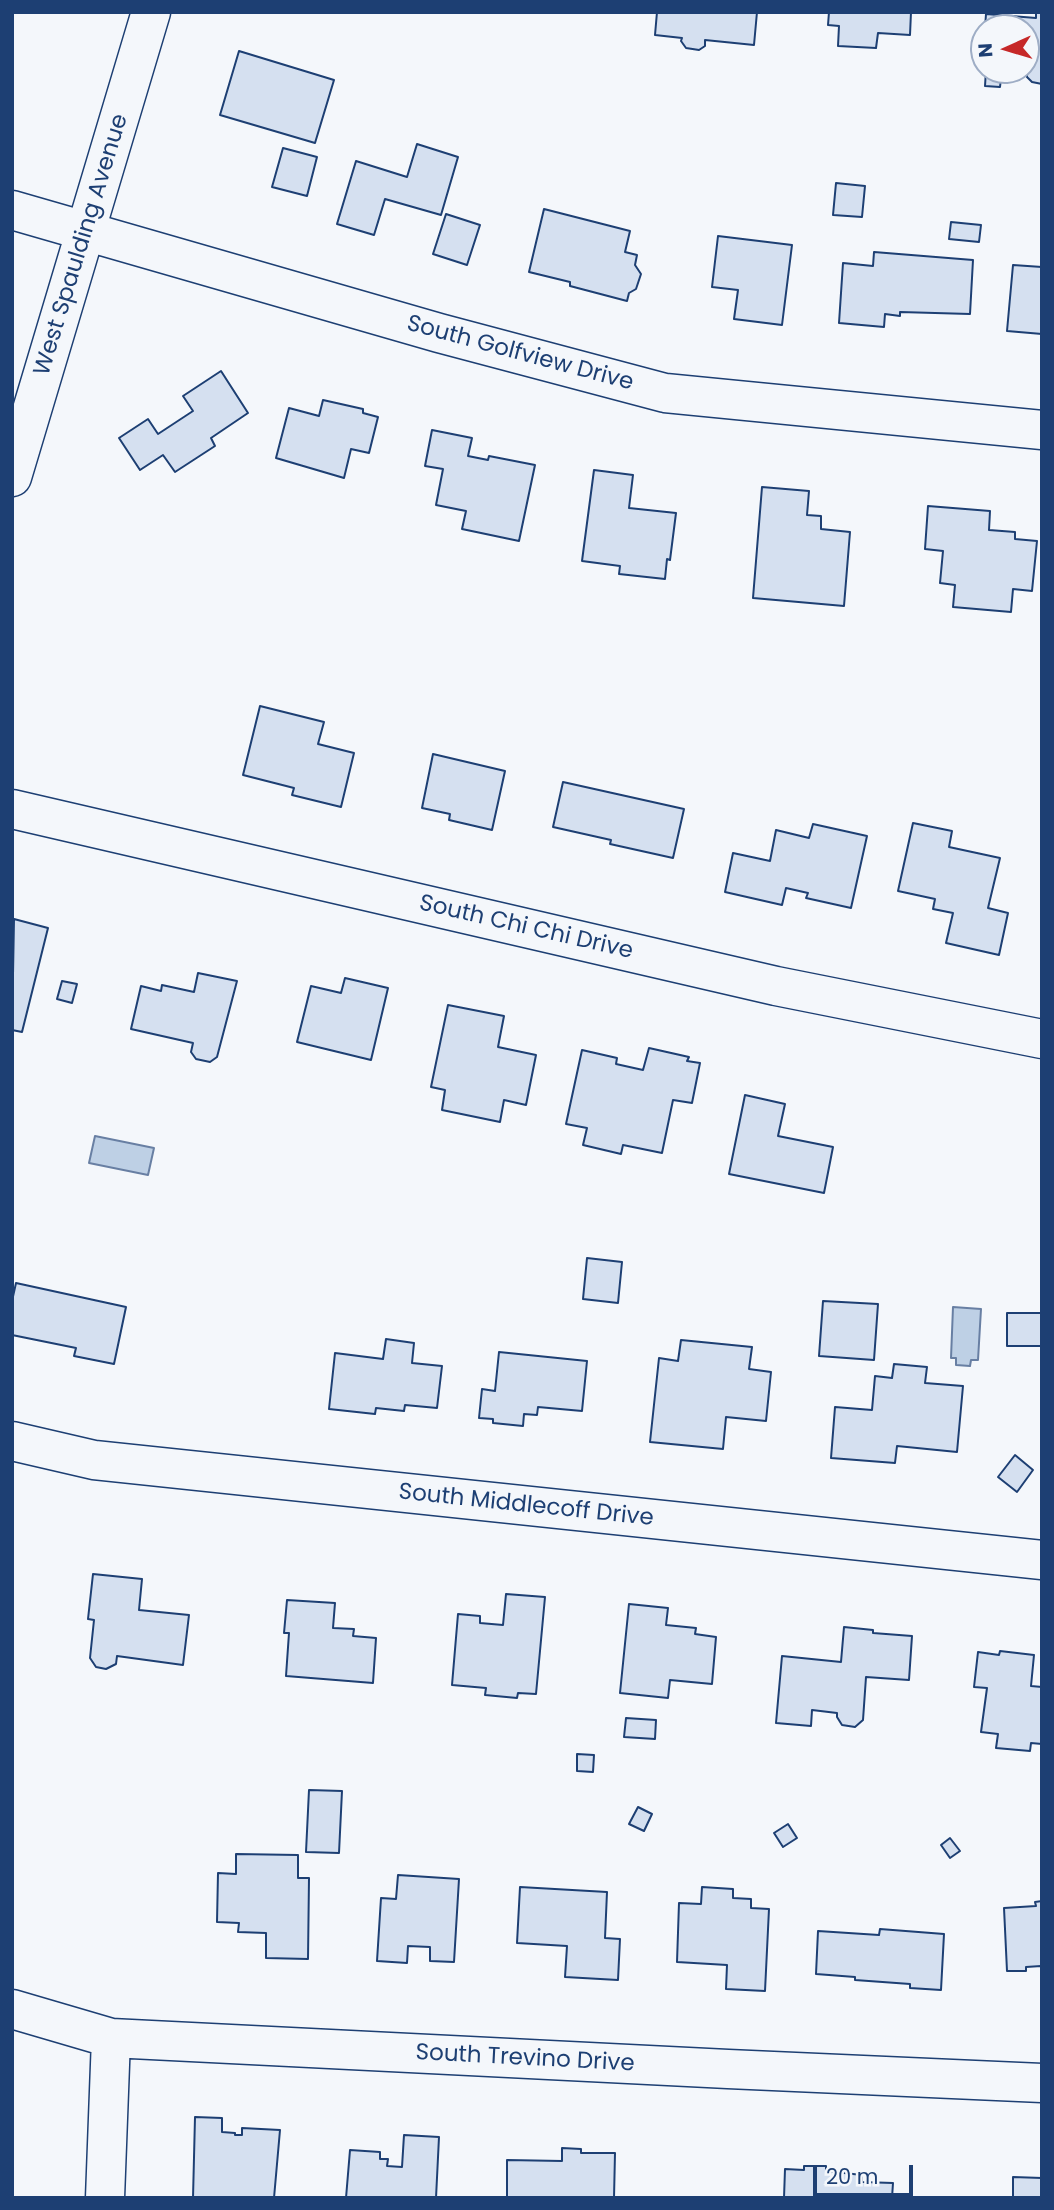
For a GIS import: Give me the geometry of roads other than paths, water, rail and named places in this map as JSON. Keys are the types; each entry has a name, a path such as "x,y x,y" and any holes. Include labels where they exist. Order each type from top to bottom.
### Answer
{"street":[{"name":"West Spaulding Avenue","path":"12,477 151,12"},
{"name":"South Golfview Drive","path":"12,209 439,333 665,393 1042,430"},
{"name":"South Chi Chi Drive","path":"12,810 776,986 1042,1040"},
{"name":"South Middlecoff Drive","path":"12,1441 94,1460 1042,1560"},
{"name":"South Trevino Drive","path":"12,2010 111,2038 1042,2083"},
{"path":"105,2198 111,2038"}],"water":[{"path":"95,1136 154,1148 148,1175 89,1163"},
{"path":"953,1307 981,1309 978,1360 971,1360 970,1366 956,1365 956,1358 951,1358"}]}
